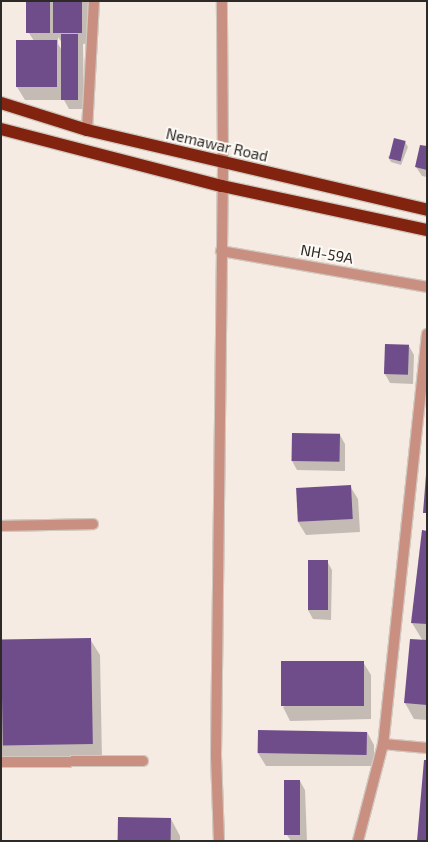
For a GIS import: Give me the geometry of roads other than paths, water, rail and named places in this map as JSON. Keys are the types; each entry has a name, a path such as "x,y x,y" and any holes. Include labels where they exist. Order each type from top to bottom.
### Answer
{"highway":[{"name":"Nemawar Road","path":"1,103 88,130 427,210"},
{"path":"1,129 222,186 427,230"}],"street":[{"path":"88,130 94,1"},
{"path":"219,841 216,717 223,163 222,1"},
{"name":"NH-59A","path":"221,251 427,287"},
{"path":"358,841 383,744 427,334"},
{"path":"1,526 93,524"},
{"path":"383,744 427,748"},
{"path":"1,762 143,761"}]}
